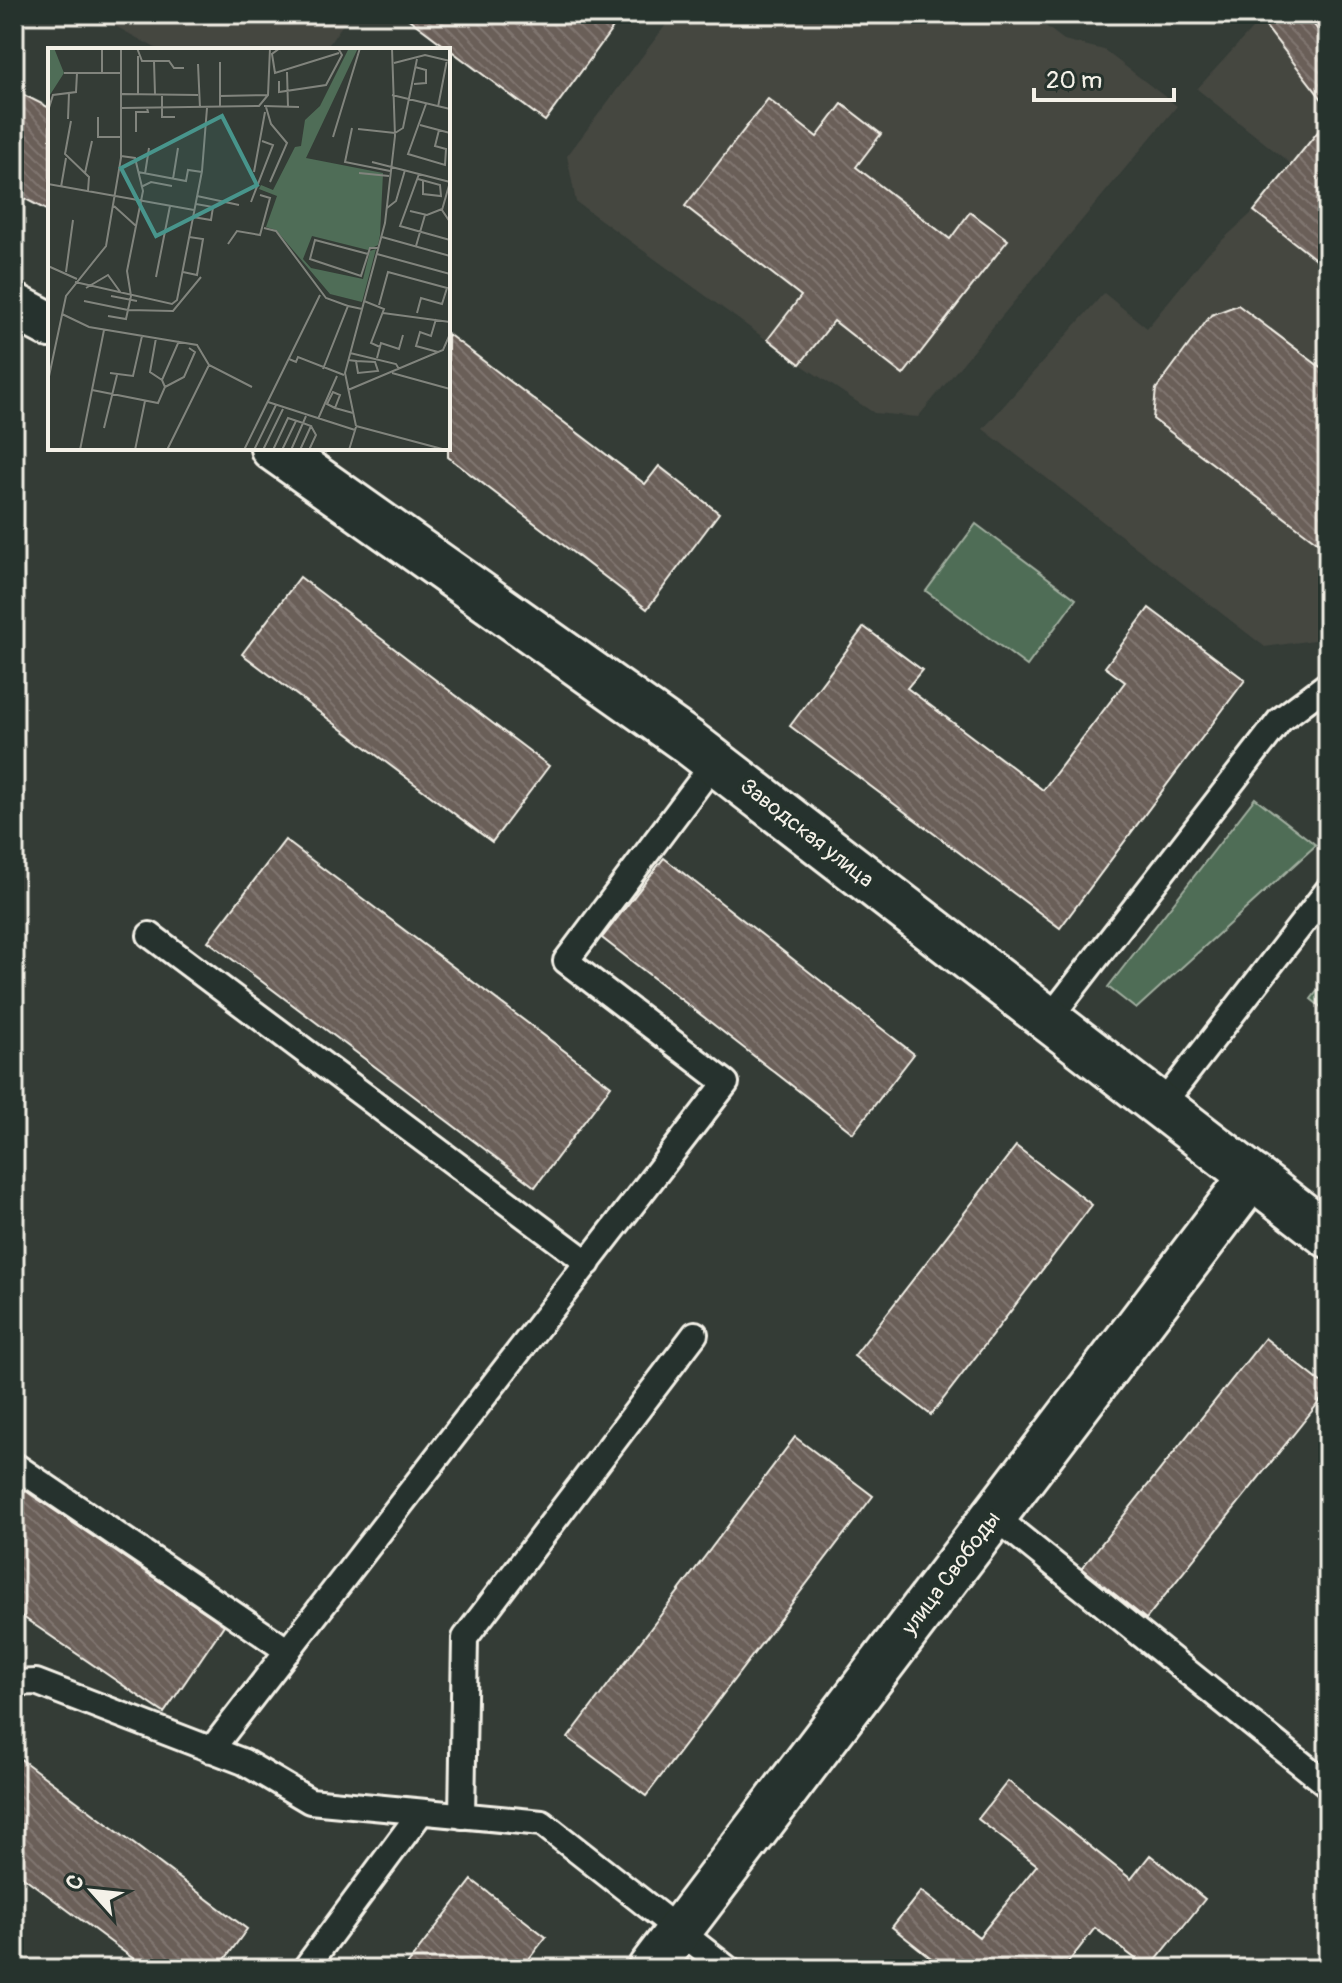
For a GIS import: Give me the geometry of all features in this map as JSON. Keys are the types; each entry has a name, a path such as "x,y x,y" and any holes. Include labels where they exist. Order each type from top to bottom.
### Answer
{"street":[{"path":"14,306 48,324"},
{"name":"Заводская улица","path":"276,450 715,762 1328,1235"},
{"name":"улица Свободы","path":"650,1969 1252,1176"}],"lane":[{"path":"1049,1019 1280,720 1328,684"},
{"path":"211,1750 726,1083 566,961 715,762"},
{"path":"1161,1106 1328,890"},
{"path":"150,935 588,1263"},
{"path":"462,1816 465,1638 695,1334"},
{"path":"14,1465 288,1651"},
{"path":"994,1516 1328,1785"},
{"path":"14,1683 36,1682 244,1762 310,1801 542,1823 728,1969"},
{"path":"305,1969 421,1812"}],"shaded area":[{"path":"93,14 350,14 326,48 155,48"},
{"path":"674,14 1030,14 1064,40 1104,50 1177,106 918,417 874,413 800,364 576,202 567,156"},
{"path":"1255,14 1328,14 1328,638 1265,647 983,429 1104,293 1147,328 1208,253 1254,211 1291,164 1197,89 1260,20"}],"green space":[{"path":"976,524 1076,599 1027,666 926,591"},
{"path":"1255,798 1316,845 1136,1009 1108,987"},
{"path":"1328,977 1328,1013 1311,999"}],"building":[{"path":"402,14 623,14 545,121"},
{"path":"1256,14 1305,14 1328,42 1328,107"},
{"path":"14,90 48,107 48,211 14,193"},
{"path":"768,99 817,137 842,104 881,134 856,167 950,239 970,212 1008,240 903,375 834,321 800,364 768,339 801,296 685,206"},
{"path":"1328,119 1328,269 1254,211"},
{"path":"1238,305 1328,373 1328,550 1153,419 1156,389 1211,315"},
{"path":"450,336 645,484 659,466 719,513 647,609 448,457"},
{"path":"300,577 549,766 492,842 242,654"},
{"path":"1149,608 1245,680 1060,928 790,726 864,627 922,670 907,688 1043,790 1125,682 1105,667"},
{"path":"285,840 611,1086 535,1187 208,941"},
{"path":"664,858 914,1054 853,1133 602,938"},
{"path":"1016,1146 1092,1205 931,1415 854,1356"},
{"path":"1265,1338 1328,1391 1146,1619 1082,1568"},
{"path":"795,1437 873,1496 646,1796 568,1738"},
{"path":"14,1483 224,1625 164,1713 14,1611"},
{"path":"14,1754 247,1929 218,1969 147,1969 14,1870"},
{"path":"1008,1781 1131,1879 1150,1855 1205,1899 1149,1969 1095,1928 1063,1969 945,1969 892,1927 921,1891 979,1937 1037,1865 978,1819"},
{"path":"472,1880 546,1937 521,1969 404,1969"}]}
